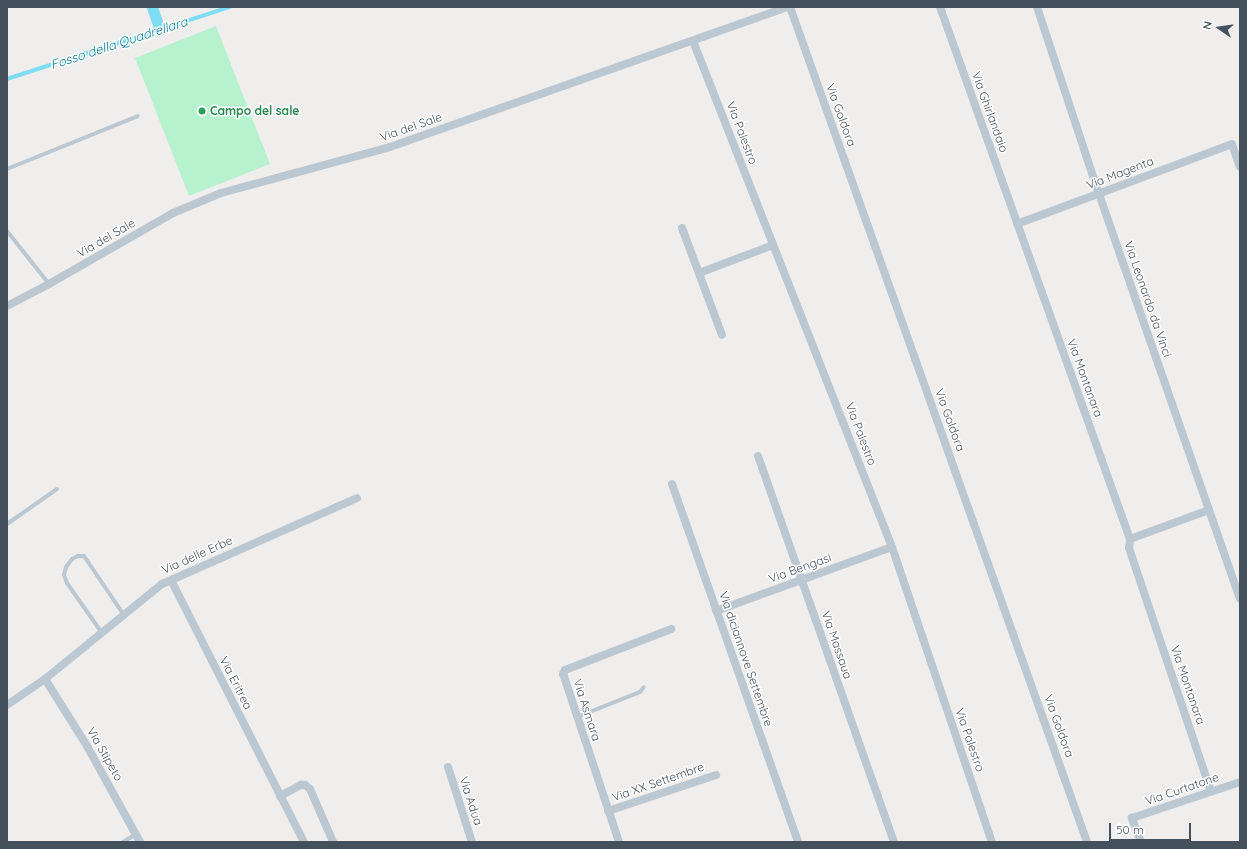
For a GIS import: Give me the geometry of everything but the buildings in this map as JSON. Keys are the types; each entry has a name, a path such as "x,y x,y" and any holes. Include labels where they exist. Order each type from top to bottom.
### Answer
{"street":[{"name":"Via del Sale","path":"7,306 49,284 173,213 221,193 390,147 789,7"},
{"name":"Via Goldora","path":"789,7 1087,842"},
{"name":"Via Ghirlandaio","path":"940,7 1017,224"},
{"name":"Via Leonardo da Vinci","path":"1037,7 1099,194 1240,598"},
{"name":"Via Palestro","path":"693,41 892,547 992,842"},
{"name":"Via Magenta","path":"1017,224 1232,144 1240,168"},
{"name":"Via Montanara","path":"1017,224 1130,539 1129,548 1211,792"},
{"path":"682,228 722,335"},
{"path":"699,273 773,245"},
{"name":"Via Massaua","path":"758,456 894,842"},
{"name":"Via diciannove Settembre","path":"672,484 798,842"},
{"name":"Via delle Erbe","path":"7,706 45,679 162,584 357,498"},
{"path":"1130,539 1209,510"},
{"name":"Via Bengasi","path":"716,611 892,547"},
{"name":"Via Eritrea","path":"170,580 304,842"},
{"name":"Via Asmara","path":"619,842 576,717 563,674 565,670 671,629"},
{"name":"Via Stipeto","path":"45,679 87,746 138,838"},
{"name":"Via Adua","path":"448,767 472,842"},
{"name":"Via XX Settembre","path":"608,811 716,774"},
{"name":"Via Curtatone","path":"1141,842 1132,818 1240,782"},
{"path":"280,796 301,785 305,785 310,789 333,842"}],"lane":[{"path":"7,169 138,116"},
{"path":"7,231 49,284"},
{"path":"7,524 57,489"},
{"path":"102,633 67,584 64,575 66,567 72,559 78,556 84,556 124,615"},
{"path":"576,717 640,692 644,687"},
{"path":"123,842 138,838"}],"green space":[{"name":"Campo del sale","path":"216,26 270,164 189,196 135,58"}],"waterway":[{"path":"152,7 160,30"},
{"name":"Fosso della Quadrellara","path":"7,79 230,7"}],"place":[{"name":"Campo del sale","path":"202,111"}]}
